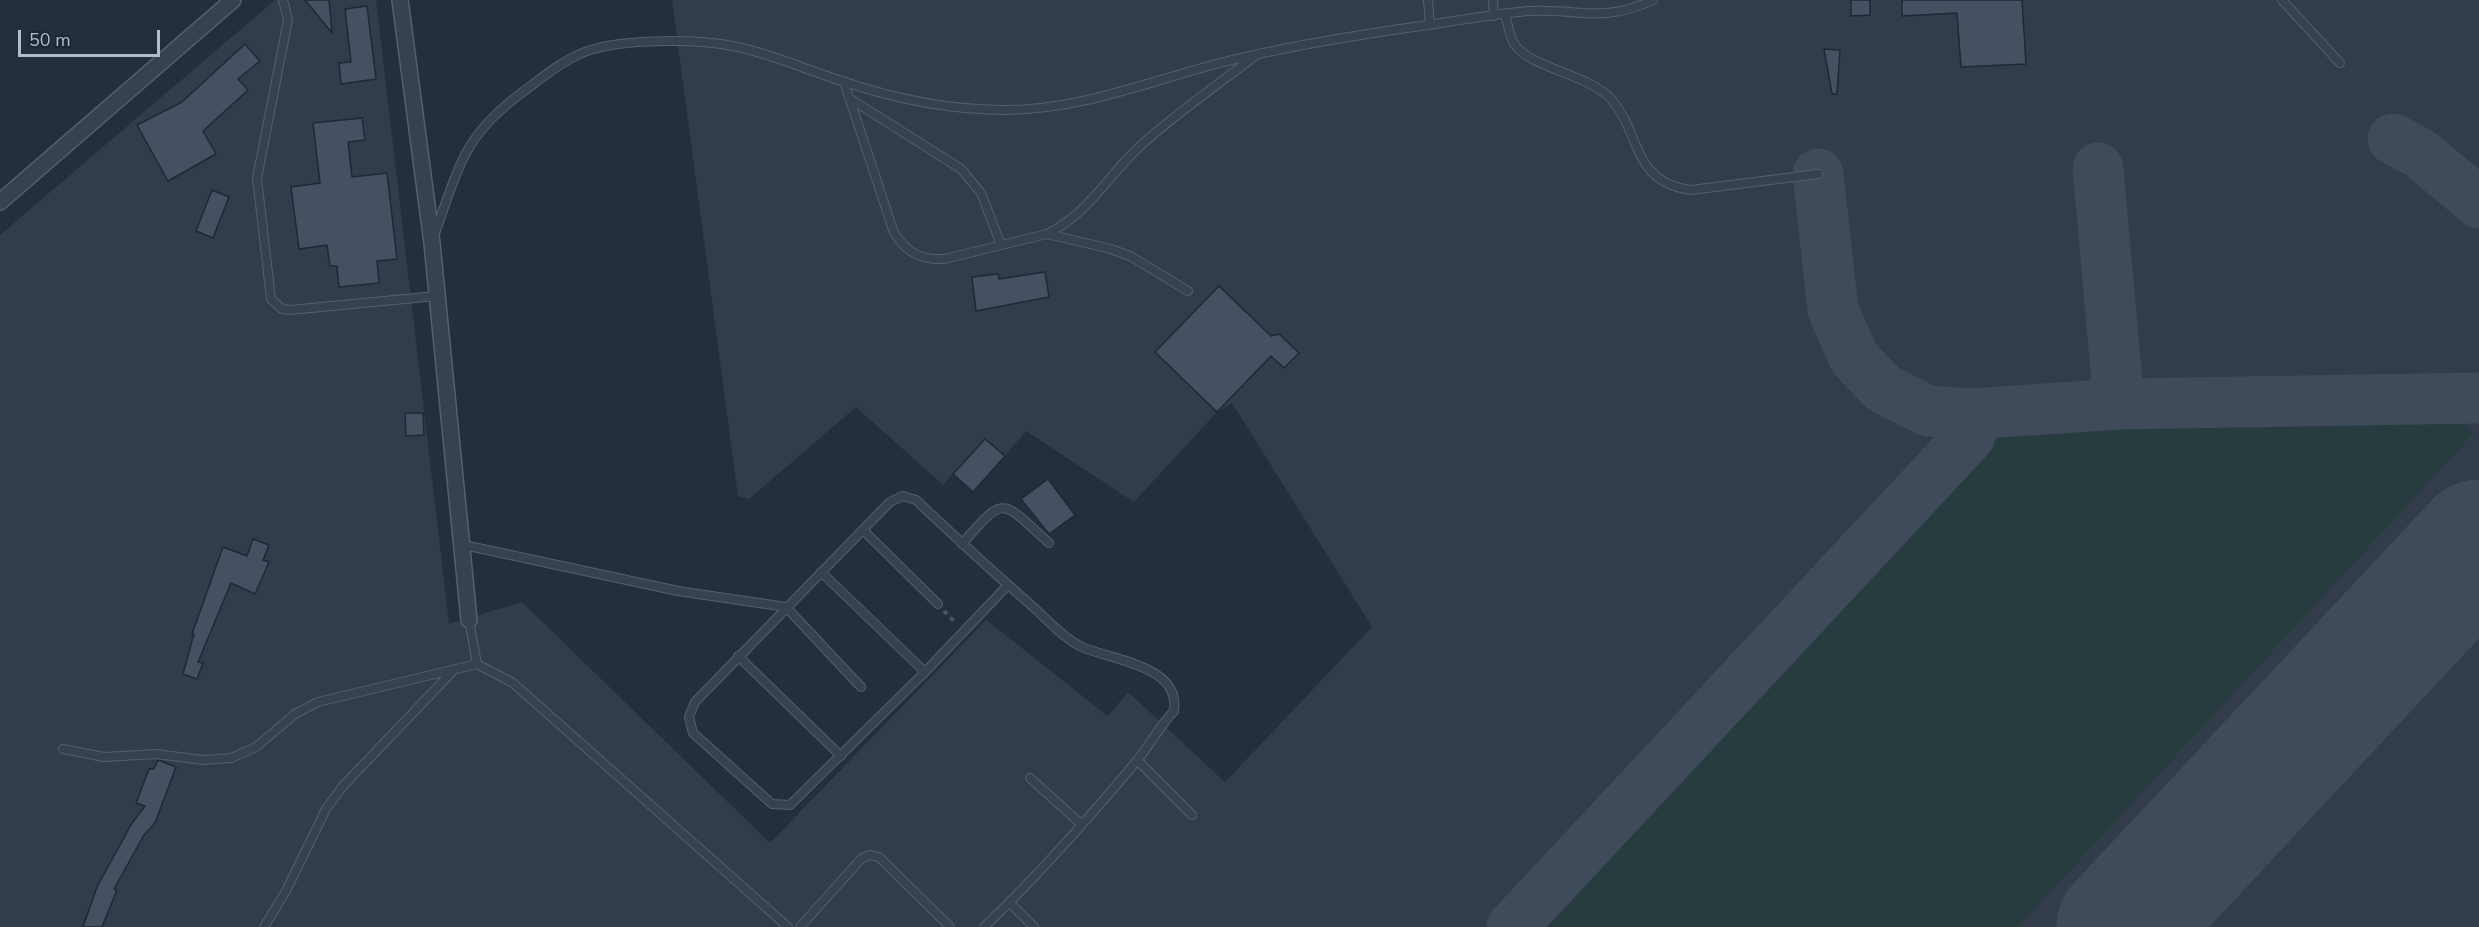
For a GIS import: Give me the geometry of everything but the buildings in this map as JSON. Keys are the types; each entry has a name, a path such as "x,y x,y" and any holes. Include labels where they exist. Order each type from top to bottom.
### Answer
{"street":[{"path":"0,202 233,0"},
{"path":"400,0 432,243 464,545 469,620"}],"lane":[{"path":"283,0 288,20 261,146 257,178 271,299 276,305 290,310 436,296"},
{"path":"1428,0 1430,24"},
{"path":"1493,0 1494,16"},
{"path":"432,243 454,180 466,153 482,128 503,107 561,63 582,52 605,45 629,43 732,46 844,82 930,105 971,110 1012,110 1053,106 1094,97 1319,40 1505,14 1553,12 1604,15 1631,10 1653,0"},
{"path":"2282,0 2340,63"},
{"path":"1505,14 1511,38 1519,50 1594,87 1611,99 1642,161 1651,173 1663,182 1676,188 1691,190 1818,174"},
{"path":"844,82 894,233 902,246 914,255 929,260 944,259 1047,234 1077,217 1142,144 1258,54"},
{"path":"849,98 962,169 981,193 1001,245"},
{"path":"1047,234 1111,249 1132,257 1188,291"},
{"path":"984,927 1010,903 1137,760 1174,711 1172,690 1168,684 1134,663 1073,642 916,500 903,496 890,502 694,702 689,717 693,734 772,804 778,806 795,801 926,672 1008,585"},
{"path":"962,544 990,512 1001,507 1012,510 1049,543"},
{"path":"862,530 938,604"},
{"path":"464,545 678,591 786,607 861,687"},
{"path":"821,572 926,672"},
{"path":"469,620 477,664"},
{"path":"738,656 841,756"},
{"path":"63,749 104,757 156,753 203,760 231,758 256,747 295,714 318,702 477,664 513,683 789,927"},
{"path":"264,927 286,891 326,809 343,786 453,670"},
{"path":"1137,760 1192,815"},
{"path":"1030,778 1081,824"},
{"path":"800,927 861,859 869,855 879,857 950,927"},
{"path":"1010,903 1034,927"}],"path":[{"path":"938,604 964,631"}],"shaded area":[{"path":"275,0 376,0 449,624 522,602 770,843 986,620 1108,716 1128,692 1225,782 1372,627 1232,403 1217,412 1134,502 1026,431 1005,456 985,439 943,485 856,407 749,499 738,496 672,0 2479,0 2479,927 0,927 0,235"}],"green space":[{"path":"2437,416 2459,422 2474,433 2018,927 1525,927 1797,641 1911,515 1988,448 1999,434 2006,431"}],"taxiway":[{"path":"2393,139 2421,154 2479,203"},
{"path":"1970,414 2119,404 2098,168"},
{"path":"1512,927 1970,436 1970,414 1928,411 1884,389 1854,358 1833,310 1818,174"},
{"path":"2119,404 2479,398"}],"runway":[{"path":"2121,927 2479,544"}]}
